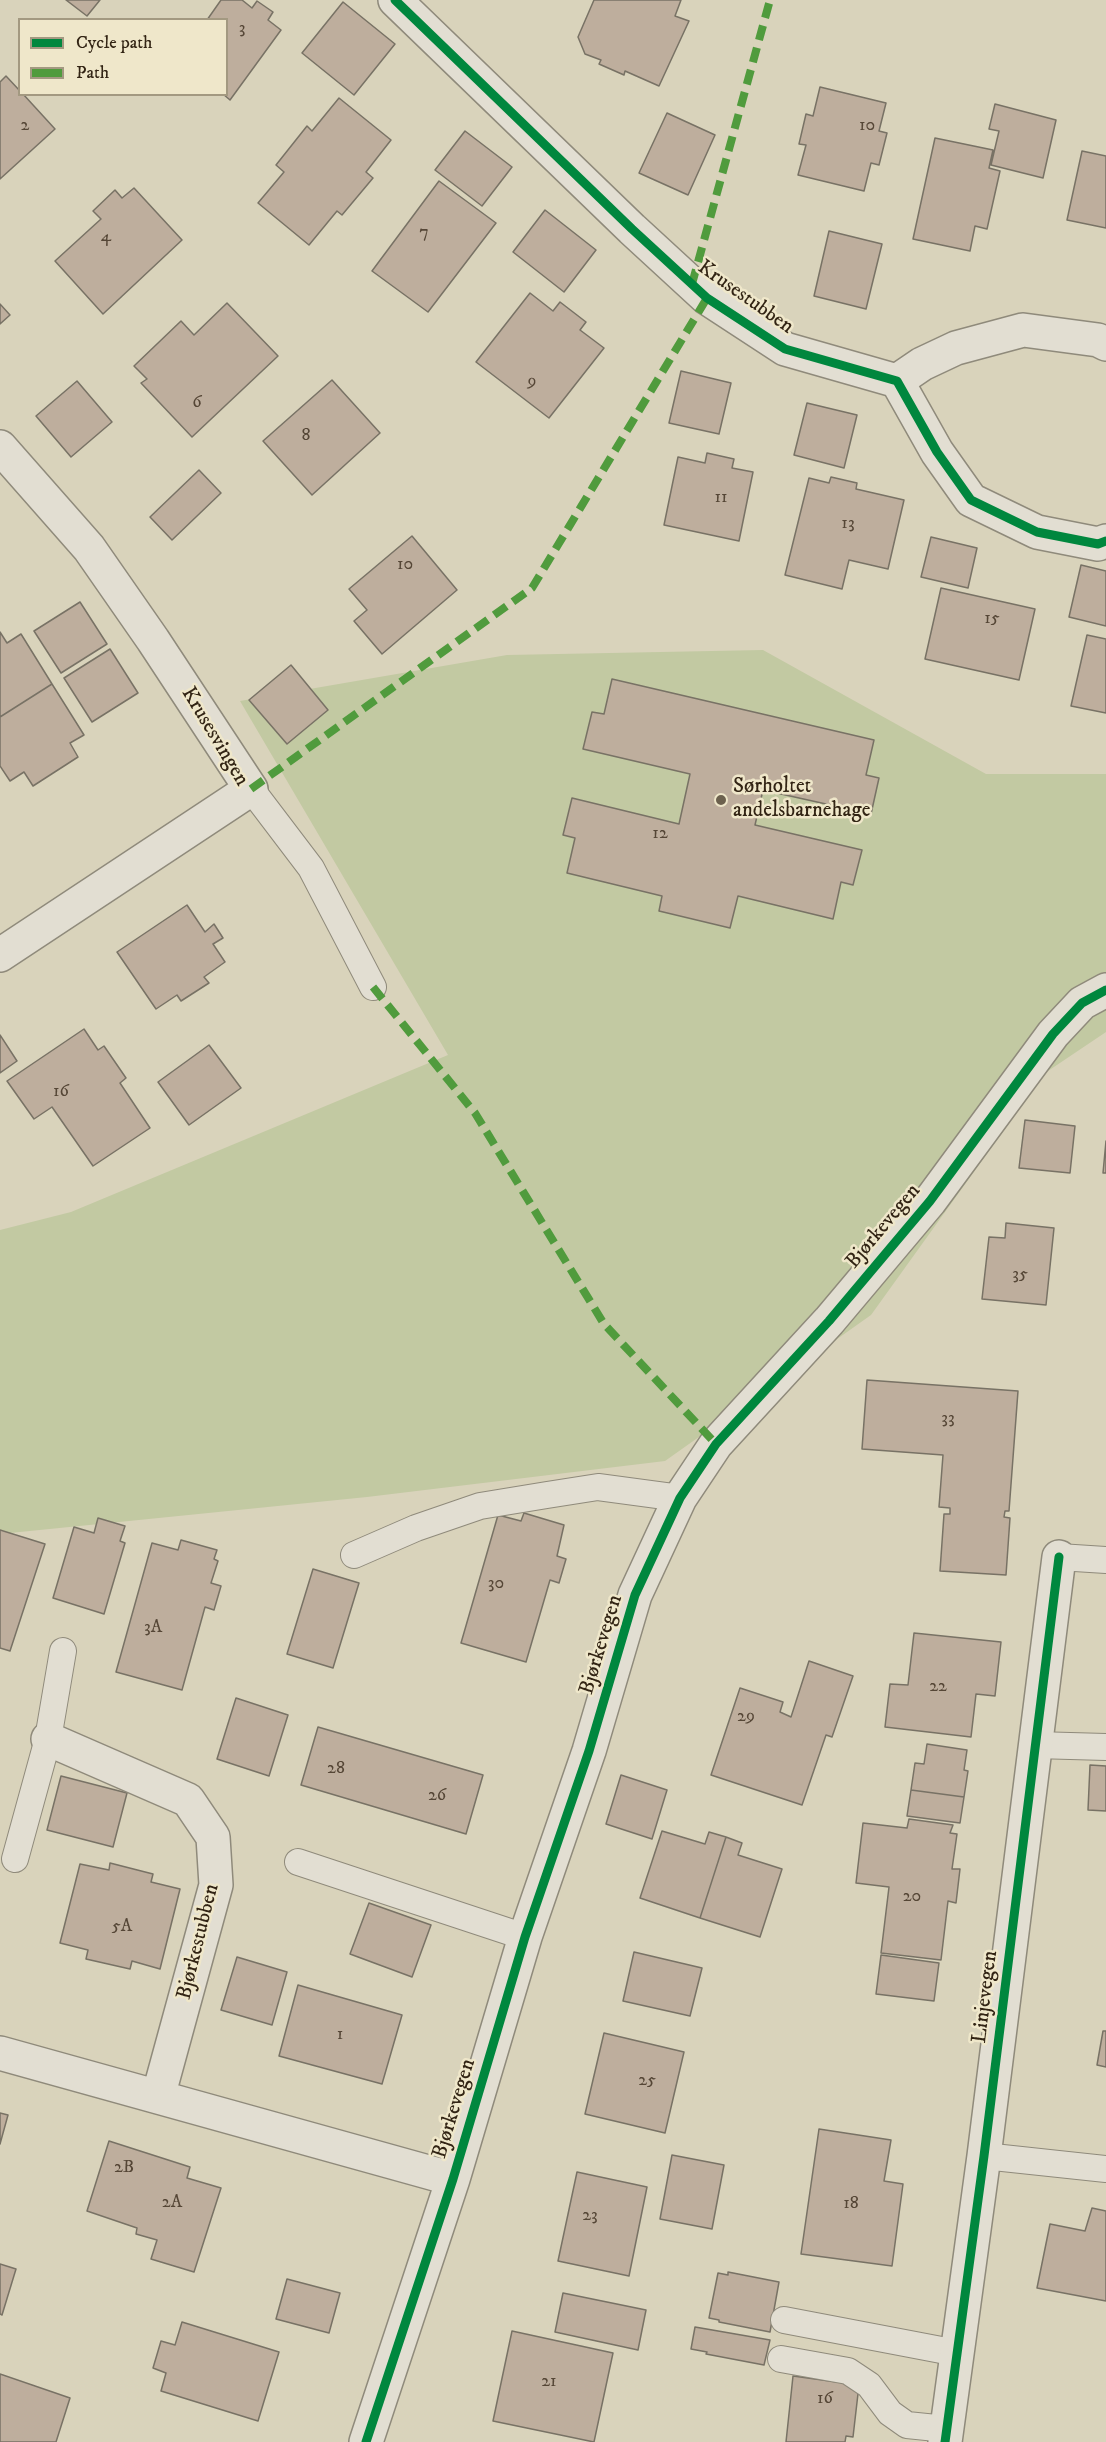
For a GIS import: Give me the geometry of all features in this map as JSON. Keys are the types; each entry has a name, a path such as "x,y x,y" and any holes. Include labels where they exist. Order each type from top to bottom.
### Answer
{"street":[{"name":"Krusestubben","path":"395,0 632,229 707,298 785,349 897,381"},
{"path":"1106,344 1098,340 1023,330 956,348 922,364 897,381 937,452 972,500 1037,532 1098,543 1106,542"},
{"name":"Krusesvingen","path":"0,447 89,548 251,789 0,955"},
{"name":"Bjørkevegen","path":"366,2442 453,2179 525,1937 589,1751 635,1595 680,1498 716,1444 829,1321 930,1201 1053,1034 1082,1003 1106,990"},
{"name":"Linjevegen","path":"946,2436 984,2156 1059,1557"},
{"name":"Bjørkestubben","path":"48,1739 188,1800 213,1837 216,1885 158,2097"},
{"path":"0,2053 453,2179"}],"lane":[{"path":"251,789 311,868 374,987"},
{"path":"354,1555 416,1528 480,1506 598,1487 680,1498"},
{"name":"Linjevegen","path":"1059,1557 1106,1560"},
{"path":"15,1859 48,1739 63,1651"},
{"path":"1035,1745 1106,1747"},
{"path":"298,1862 525,1937"},
{"path":"984,2156 1106,2169"},
{"path":"783,2320 957,2353"},
{"path":"781,2359 848,2371 869,2385 890,2413 907,2425 946,2436"}],"green space":[{"path":"763,650 986,774 1106,774 1106,1032 1045,1073 871,1315 665,1461 367,1497 0,1534 0,1230 71,1212 448,1055 240,701 507,655"}],"building":[{"path":"66,0 100,0 87,16"},
{"path":"221,0 242,0 252,8 257,1 273,12 268,20 281,30 230,100 225,96 228,96 228,18 208,18"},
{"path":"594,0 681,0 675,16 689,21 659,86 625,71 624,75 599,64 601,60 585,54 578,37"},
{"path":"343,2 395,44 354,95 302,53"},
{"path":"6,76 18,89 18,96 25,96 55,129 0,179 0,82"},
{"path":"820,87 886,103 879,131 887,133 879,165 871,163 864,191 798,175 806,145 799,144 806,114 813,116"},
{"path":"339,98 391,140 366,172 373,178 342,215 337,211 309,245 258,203 284,172 276,165 307,126 312,131"},
{"path":"995,104 1056,120 1043,178 991,165 999,131 989,129"},
{"path":"667,113 715,135 688,195 639,173"},
{"path":"465,131 512,167 482,206 435,170"},
{"path":"935,138 993,150 989,168 1000,171 987,229 975,226 970,251 913,239"},
{"path":"1082,151 1106,156 1106,228 1067,220"},
{"path":"439,181 496,223 428,312 372,271"},
{"path":"134,188 182,240 103,314 55,261 101,219 93,211 115,190 122,198"},
{"path":"545,210 596,250 564,292 513,252"},
{"path":"829,231 882,244 866,309 814,296"},
{"path":"530,293 553,311 560,302 586,322 580,330 604,348 549,418 476,362"},
{"path":"227,303 278,356 192,437 141,383 147,379 134,366 181,321 194,335"},
{"path":"0,304 10,315 0,324"},
{"path":"681,371 731,383 719,434 669,423"},
{"path":"332,380 380,433 312,495 263,441"},
{"path":"77,381 112,422 71,457 36,416"},
{"path":"807,403 857,415 844,468 794,455"},
{"path":"707,453 734,459 732,468 753,472 739,541 664,525 678,457 705,463"},
{"path":"199,470 221,493 172,540 150,517"},
{"path":"831,477 857,483 856,489 904,500 888,569 849,560 842,589 785,575 809,478 829,483"},
{"path":"412,536 457,590 382,654 354,621 367,610 349,589"},
{"path":"931,537 977,548 968,588 921,577"},
{"path":"1081,565 1106,571 1106,626 1069,617"},
{"path":"941,588 1035,609 1019,680 925,659"},
{"path":"80,602 107,644 61,673 34,631"},
{"path":"0,632 7,643 21,634 52,684 0,717"},
{"path":"1087,635 1106,639 1106,713 1071,706"},
{"path":"110,649 138,693 92,722 64,678"},
{"path":"291,665 328,710 287,744 249,700"},
{"path":"612,679 874,740 866,775 879,778 871,814 763,790 755,825 862,850 853,885 841,882 833,919 738,896 730,928 659,911 662,896 567,873 575,838 563,835 572,798 679,824 690,774 583,749 592,712 604,714"},
{"path":"52,684 84,735 70,743 78,757 33,786 24,772 10,781 0,766 0,717"},
{"path":"187,905 205,932 214,924 223,938 213,944 225,962 204,977 209,983 181,1001 177,995 156,1009 117,952"},
{"path":"84,1029 98,1050 104,1046 126,1078 120,1083 150,1128 93,1166 52,1107 34,1119 7,1081"},
{"path":"0,1035 17,1061 0,1073"},
{"path":"209,1045 241,1088 189,1125 158,1082"},
{"path":"1025,1120 1075,1126 1070,1173 1019,1168"},
{"path":"1106,1141 1106,1173 1103,1173"},
{"path":"1006,1223 1054,1228 1046,1305 982,1299 989,1237 1005,1238"},
{"path":"867,1380 1018,1391 1009,1511 1005,1511 1004,1517 1010,1518 1006,1575 940,1571 944,1514 950,1514 950,1508 939,1507 943,1455 862,1449"},
{"path":"524,1513 564,1525 557,1556 566,1559 559,1583 550,1580 526,1662 461,1643 498,1515 521,1521"},
{"path":"98,1518 125,1526 120,1541 125,1543 104,1614 53,1598 74,1527 94,1533"},
{"path":"0,1530 45,1544 10,1651 0,1648"},
{"path":"181,1540 217,1550 214,1559 218,1561 211,1583 221,1586 214,1610 205,1607 182,1690 116,1672 152,1543 178,1550"},
{"path":"313,1569 359,1583 333,1668 287,1654"},
{"path":"914,1633 1001,1642 995,1696 976,1694 971,1737 885,1727 890,1684 908,1685"},
{"path":"809,1661 853,1676 832,1737 826,1735 802,1805 711,1775 740,1688 783,1702 780,1712 791,1717"},
{"path":"236,1698 288,1715 269,1776 217,1759"},
{"path":"318,1727 483,1775 466,1834 301,1785"},
{"path":"927,1744 967,1750 964,1770 968,1771 964,1797 911,1790 915,1763 924,1764"},
{"path":"1090,1765 1106,1766 1106,1811 1088,1810"},
{"path":"621,1775 667,1790 652,1839 606,1824"},
{"path":"61,1776 127,1793 113,1847 47,1830"},
{"path":"911,1790 964,1797 960,1823 907,1816"},
{"path":"909,1819 953,1825 950,1833 957,1834 952,1869 960,1869 956,1903 948,1901 941,1960 881,1953 889,1887 856,1883 863,1823 907,1828"},
{"path":"662,1831 705,1844 709,1832 726,1837 700,1918 640,1898"},
{"path":"726,1837 742,1843 738,1855 782,1869 760,1937 700,1918"},
{"path":"110,1863 153,1874 151,1882 180,1889 160,1969 132,1961 130,1969 86,1959 88,1950 60,1943 80,1864 109,1870"},
{"path":"369,1903 431,1925 412,1977 350,1954"},
{"path":"634,1952 702,1968 690,2016 623,2001"},
{"path":"881,1955 939,1963 934,2001 876,1994"},
{"path":"237,1957 287,1972 272,2025 221,2010"},
{"path":"298,1985 402,2015 382,2084 279,2056"},
{"path":"1103,2031 1106,2031 1106,2067 1097,2065"},
{"path":"604,2033 684,2052 665,2133 585,2114"},
{"path":"0,2113 8,2115 0,2144"},
{"path":"819,2129 891,2140 884,2181 903,2184 892,2266 801,2254"},
{"path":"109,2141 190,2167 187,2178 221,2188 194,2272 151,2259 157,2240 136,2234 137,2228 87,2211"},
{"path":"672,2155 724,2165 712,2229 660,2219"},
{"path":"577,2172 647,2187 629,2276 558,2261"},
{"path":"1092,2208 1106,2211 1106,2301 1037,2288 1050,2224 1085,2231"},
{"path":"0,2264 16,2269 2,2315 0,2314"},
{"path":"728,2272 779,2282 770,2332 709,2318 718,2273 728,2275"},
{"path":"287,2279 340,2293 329,2333 276,2319"},
{"path":"563,2293 646,2310 638,2350 555,2332"},
{"path":"182,2322 279,2352 258,2421 161,2391 166,2373 153,2368 161,2341 175,2345"},
{"path":"695,2327 770,2340 764,2365 691,2349"},
{"path":"512,2331 613,2353 594,2442 493,2421"},
{"path":"0,2374 70,2398 56,2442 0,2442"},
{"path":"793,2376 859,2385 853,2437 846,2436 845,2442 786,2442"}],"marked path":[{"path":"692,284 770,0"},
{"path":"251,789 532,588 707,298"},
{"path":"373,987 475,1113 604,1324 716,1444"}],"cycle path":[{"path":"395,0 632,229 707,298 785,349 897,381 937,452 971,500 1037,532 1098,544 1106,541"},
{"path":"366,2442 453,2179 525,1937 589,1751 635,1595 680,1498 716,1444 829,1321 930,1201 1053,1034 1082,1003 1106,990"},
{"path":"945,2442 984,2156 1059,1557"}],"place":[{"name":"Sørholtet andelsbarnehage","path":"721,800"}]}
